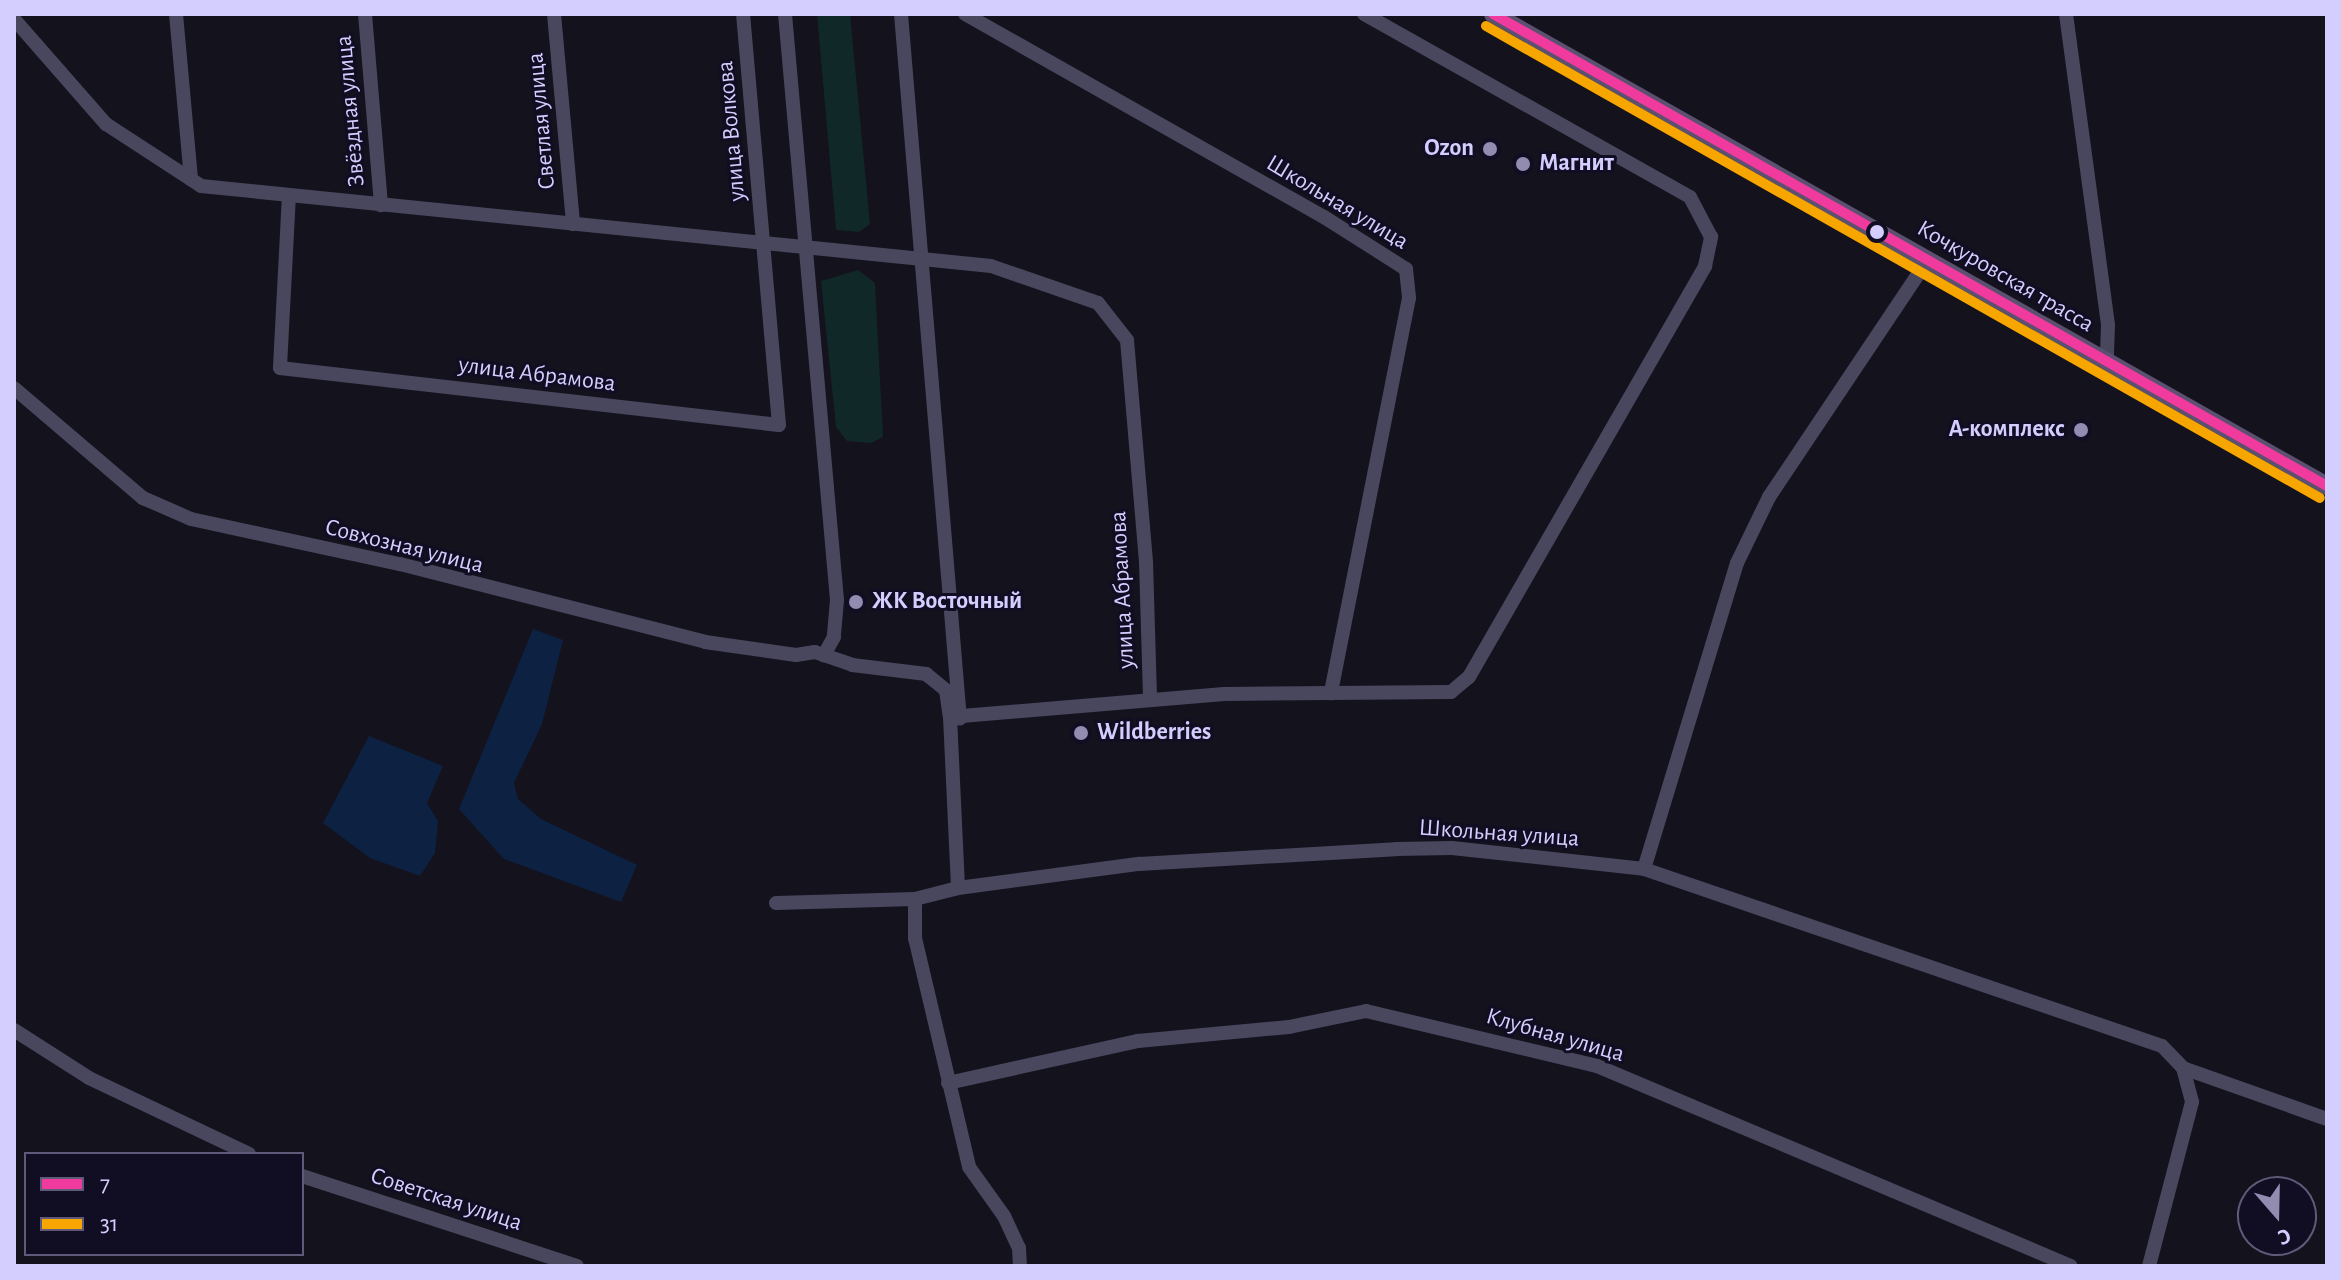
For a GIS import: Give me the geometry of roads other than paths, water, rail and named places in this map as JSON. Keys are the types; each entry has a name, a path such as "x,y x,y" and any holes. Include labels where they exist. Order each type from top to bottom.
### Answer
{"main road":[{"name":"Кочкуровская трасса","path":"1493,14 2327,486"}],"street":[{"path":"176,14 191,179"},
{"name":"Звёздная улица","path":"365,14 381,205"},
{"name":"Светлая улица","path":"554,14 573,224"},
{"name":"улица Волкова","path":"743,14 764,243"},
{"path":"785,14 837,600 834,637 824,655"},
{"path":"901,14 924,260 955,718 958,888"},
{"name":"Школьная улица","path":"965,14 1324,217 1406,269 1409,298 1331,693"},
{"path":"955,718 1150,700 1451,692 1469,677 1705,266 1711,237 1690,197 1364,14"},
{"path":"2066,14 2108,325 2107,363"},
{"name":"улица Абрамова","path":"14,19 106,124 201,186 991,266 1098,303 1127,340 1146,562 1150,700"},
{"name":"улица Абрамова","path":"289,195 280,368 779,425 764,243"},
{"path":"1644,869 1737,563 1769,497 1927,261"},
{"name":"Совхозная улица","path":"14,388 143,498 191,519 400,564 705,642 824,655 852,665 926,674 946,690 955,718"},
{"name":"Школьная улица","path":"776,903 915,899 958,888 1139,864 1396,849 1452,848 1644,869 2162,1046 2183,1068 2327,1119"},
{"path":"915,899 915,938 969,1167 1004,1216 1019,1248 1020,1266"},
{"name":"Клубная улица","path":"948,1083 1092,1052 1366,1011 1411,1019 1597,1066 2071,1266"},
{"path":"14,1030 89,1078 245,1152"},
{"path":"2149,1266 2192,1102 2183,1068"},
{"name":"Советская улица","path":"304,1177 577,1266"}],"water":[{"path":"533,629 563,640 542,724 514,783 518,799 541,819 637,865 621,902 504,859 459,809"},
{"path":"369,736 443,766 427,803 438,821 435,853 420,876 370,858 323,823"}],"place":[{"name":"Ozon","path":"1490,149"},
{"name":"Магнит","path":"1523,164"},
{"name":"А-комплекс","path":"2081,430"},
{"name":"ЖК Восточный","path":"856,602"},
{"name":"Wildberries","path":"1081,733"}]}
